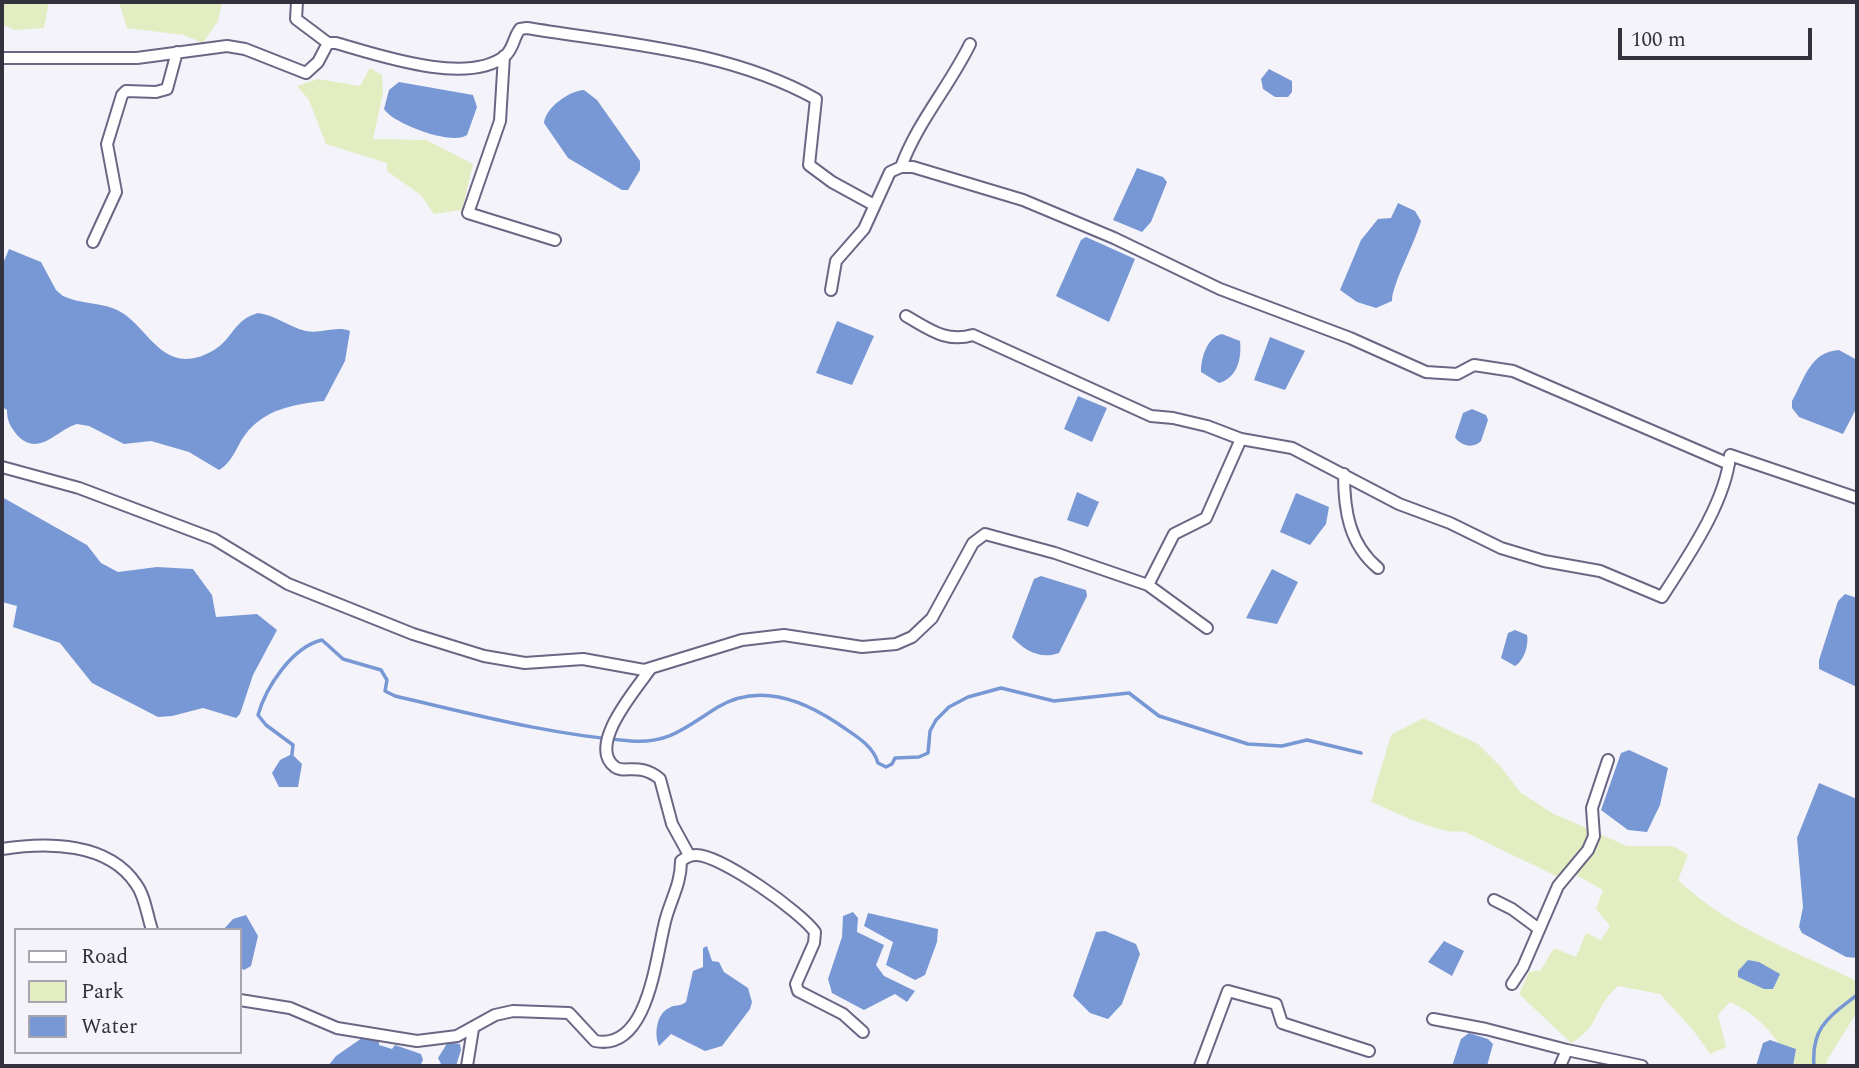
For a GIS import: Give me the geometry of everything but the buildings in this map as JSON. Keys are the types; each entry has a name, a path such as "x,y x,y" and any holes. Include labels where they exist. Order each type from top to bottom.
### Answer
{"street":[{"path":"297,2 296,19 328,43 454,69 480,68 504,56 512,49 520,29 527,28 693,54 771,77 816,99 809,164 832,182 874,205"},
{"path":"2,58 138,58 214,47 236,48 306,73 318,62 328,43"},
{"path":"901,167 913,134 952,80 970,44"},
{"path":"93,242 116,192 107,144 122,95 126,91 162,92 167,89 177,52"},
{"path":"504,56 500,121 468,213 555,240"},
{"path":"831,290 836,261 842,252 857,240 890,172 901,167 935,173 1023,200 1114,238 1220,289 1350,338 1426,372 1457,374 1474,365 1513,372 1729,464"},
{"path":"906,316 942,337 958,339 973,335 1151,416 1207,426 1241,439 1292,448 1399,504 1450,523 1502,548 1571,567 1600,570 1662,597 1690,553 1719,495 1730,455 1857,498"},
{"path":"1148,585 1174,534 1206,518 1241,439"},
{"path":"2,467 79,488 214,539 288,584 450,646 524,663 583,659 630,669 650,668 742,640 784,635 862,647 896,644 912,637 932,618 973,543 985,534 1055,553 1148,585 1207,628"},
{"path":"1344,474 1344,505 1353,536 1362,552 1378,568"},
{"path":"650,668 609,729 605,746 613,765 618,769 643,768 660,779 672,824 689,855"},
{"path":"1512,984 1523,967 1558,886 1588,850 1594,836 1592,808 1608,760"},
{"path":"2,849 21,846 92,851 115,861 138,886 151,928"},
{"path":"242,1000 272,1003 337,1028 399,1040 457,1036 495,1015 513,1011 569,1013 580,1021 590,1036 603,1042 635,1024 648,999 666,916 680,886 681,861 689,855 715,859 780,899 807,920 815,933 814,943 796,984 799,991 843,1014 863,1032"},
{"path":"1494,900 1513,909 1539,929"},
{"path":"1200,1066 1228,991 1276,1004 1282,1023 1291,1027 1339,1039 1369,1051"},
{"path":"1433,1019 1642,1066"},
{"path":"467,1066 473,1029"},
{"path":"1560,1066 1567,1051"}],"green space":[{"path":"2,2 49,2 44,28 15,30 4,25"},
{"path":"119,2 222,2 218,21 203,43 184,35 127,28"},
{"path":"370,68 382,75 383,93 373,139 426,140 473,164 462,210 434,214 421,195 387,171 387,163 326,144 309,100 297,86 318,79 360,86"},
{"path":"1423,718 1478,744 1501,767 1520,792 1552,813 1627,846 1673,846 1688,855 1678,880 1697,897 1739,925 1855,980 1857,1012 1826,1062 1829,1066 1793,1066 1767,1028 1751,1014 1730,1002 1718,1015 1726,1047 1710,1054 1693,1030 1660,994 1618,986 1604,1001 1587,1030 1571,1043 1519,994 1529,972 1541,970 1554,948 1576,957 1586,933 1601,940 1610,926 1596,909 1603,890 1574,874 1558,877 1463,831 1454,832 1431,827 1371,802 1391,735"}],"water":[{"path":"1269,69 1292,81 1292,92 1288,97 1275,97 1263,89 1261,79"},
{"path":"399,82 473,95 477,107 467,135 460,138 437,136 411,127 390,115 384,109 389,90"},
{"path":"584,90 597,100 640,161 640,170 628,190 622,190 568,158 544,123 549,111 559,101"},
{"path":"1137,168 1163,177 1167,182 1151,222 1142,232 1113,220"},
{"path":"1398,203 1415,211 1421,221 1392,301 1376,308 1357,302 1340,290 1361,240 1378,219 1391,218"},
{"path":"1086,237 1135,259 1109,322 1056,296 1081,240"},
{"path":"9,249 41,262 56,290 63,296 115,309 127,316 157,346 181,359 196,358 214,350 243,320 258,313 306,331 350,331 345,361 324,401 291,406 261,419 245,435 231,459 219,470 189,452 151,441 124,444 89,426 77,424 47,440 33,444 17,435 8,420 7,410 2,407 2,266"},
{"path":"837,321 874,336 852,385 816,373"},
{"path":"1222,334 1240,341 1240,354 1234,372 1219,383 1201,372 1201,366 1212,339"},
{"path":"1270,337 1305,351 1285,390 1254,380"},
{"path":"1839,350 1857,360 1857,407 1843,434 1799,417 1792,408 1792,401 1815,361 1829,352"},
{"path":"1078,396 1107,408 1092,442 1064,429"},
{"path":"1472,409 1486,415 1488,420 1481,441 1475,445 1467,445 1460,443 1455,437 1463,413"},
{"path":"1077,492 1099,502 1088,527 1067,520"},
{"path":"1296,493 1329,507 1326,524 1310,545 1280,532"},
{"path":"2,497 87,545 101,563 118,572 157,567 193,569 212,595 216,617 257,614 277,630 253,675 240,714 236,718 203,708 158,717 92,683 60,643 13,627 17,606 2,602"},
{"path":"1272,569 1298,582 1277,624 1246,618"},
{"path":"1041,576 1086,590 1087,596 1059,653 1052,655 1033,652 1012,637 1034,579"},
{"path":"1845,594 1857,598 1857,687 1819,669 1819,660 1838,601"},
{"path":"1515,630 1527,635 1527,639 1523,657 1515,666 1501,658 1508,633"},
{"path":"1629,750 1668,768 1660,805 1647,832 1628,830 1601,810 1621,753"},
{"path":"292,754 302,764 298,787 279,787 272,773 280,760"},
{"path":"1819,783 1857,799 1857,958 1846,957 1802,933 1799,927 1803,907 1797,838"},
{"path":"853,912 858,918 857,932 884,945 876,965 884,976 915,991 907,1002 895,994 864,1010 832,993 828,979 842,937 843,916"},
{"path":"868,913 938,929 937,942 925,975 915,980 886,965 893,942 864,926"},
{"path":"246,915 258,936 251,966 244,970 242,928 225,928 233,919"},
{"path":"1105,931 1136,944 1140,954 1122,1004 1108,1019 1090,1013 1073,996 1096,932"},
{"path":"1444,941 1464,951 1452,976 1428,962"},
{"path":"707,946 712,961 719,962 724,972 748,988 752,1002 750,1009 722,1046 705,1051 671,1034 659,1046 657,1031 661,1015 669,1008 686,1002 693,971 703,967 703,948"},
{"path":"1748,960 1759,962 1780,974 1773,989 1764,989 1738,977 1738,971"},
{"path":"1469,1033 1488,1039 1493,1044 1487,1066 1452,1066 1461,1039"},
{"path":"362,1038 379,1041 379,1045 392,1049 395,1045 421,1054 423,1060 420,1066 328,1066 336,1056"},
{"path":"1770,1040 1796,1049 1793,1066 1756,1066 1763,1043"},
{"path":"448,1042 460,1044 456,1066 442,1066 438,1058"}],"waterway":[{"path":"292,754 293,745 266,725 258,715 267,692 291,659 311,644 322,640 343,659 381,670 387,680 385,691 395,696 512,723 601,738 657,740 678,732 733,700 764,695 794,701 823,714 861,740 872,750 878,763 886,767 892,764 895,758 919,757 928,753 930,731 936,720 949,707 968,697 1001,688 1054,701 1129,693 1159,716 1248,744 1282,746 1307,740 1361,753"},
{"path":"1814,1066 1819,1032 1830,1017 1857,995"}]}
